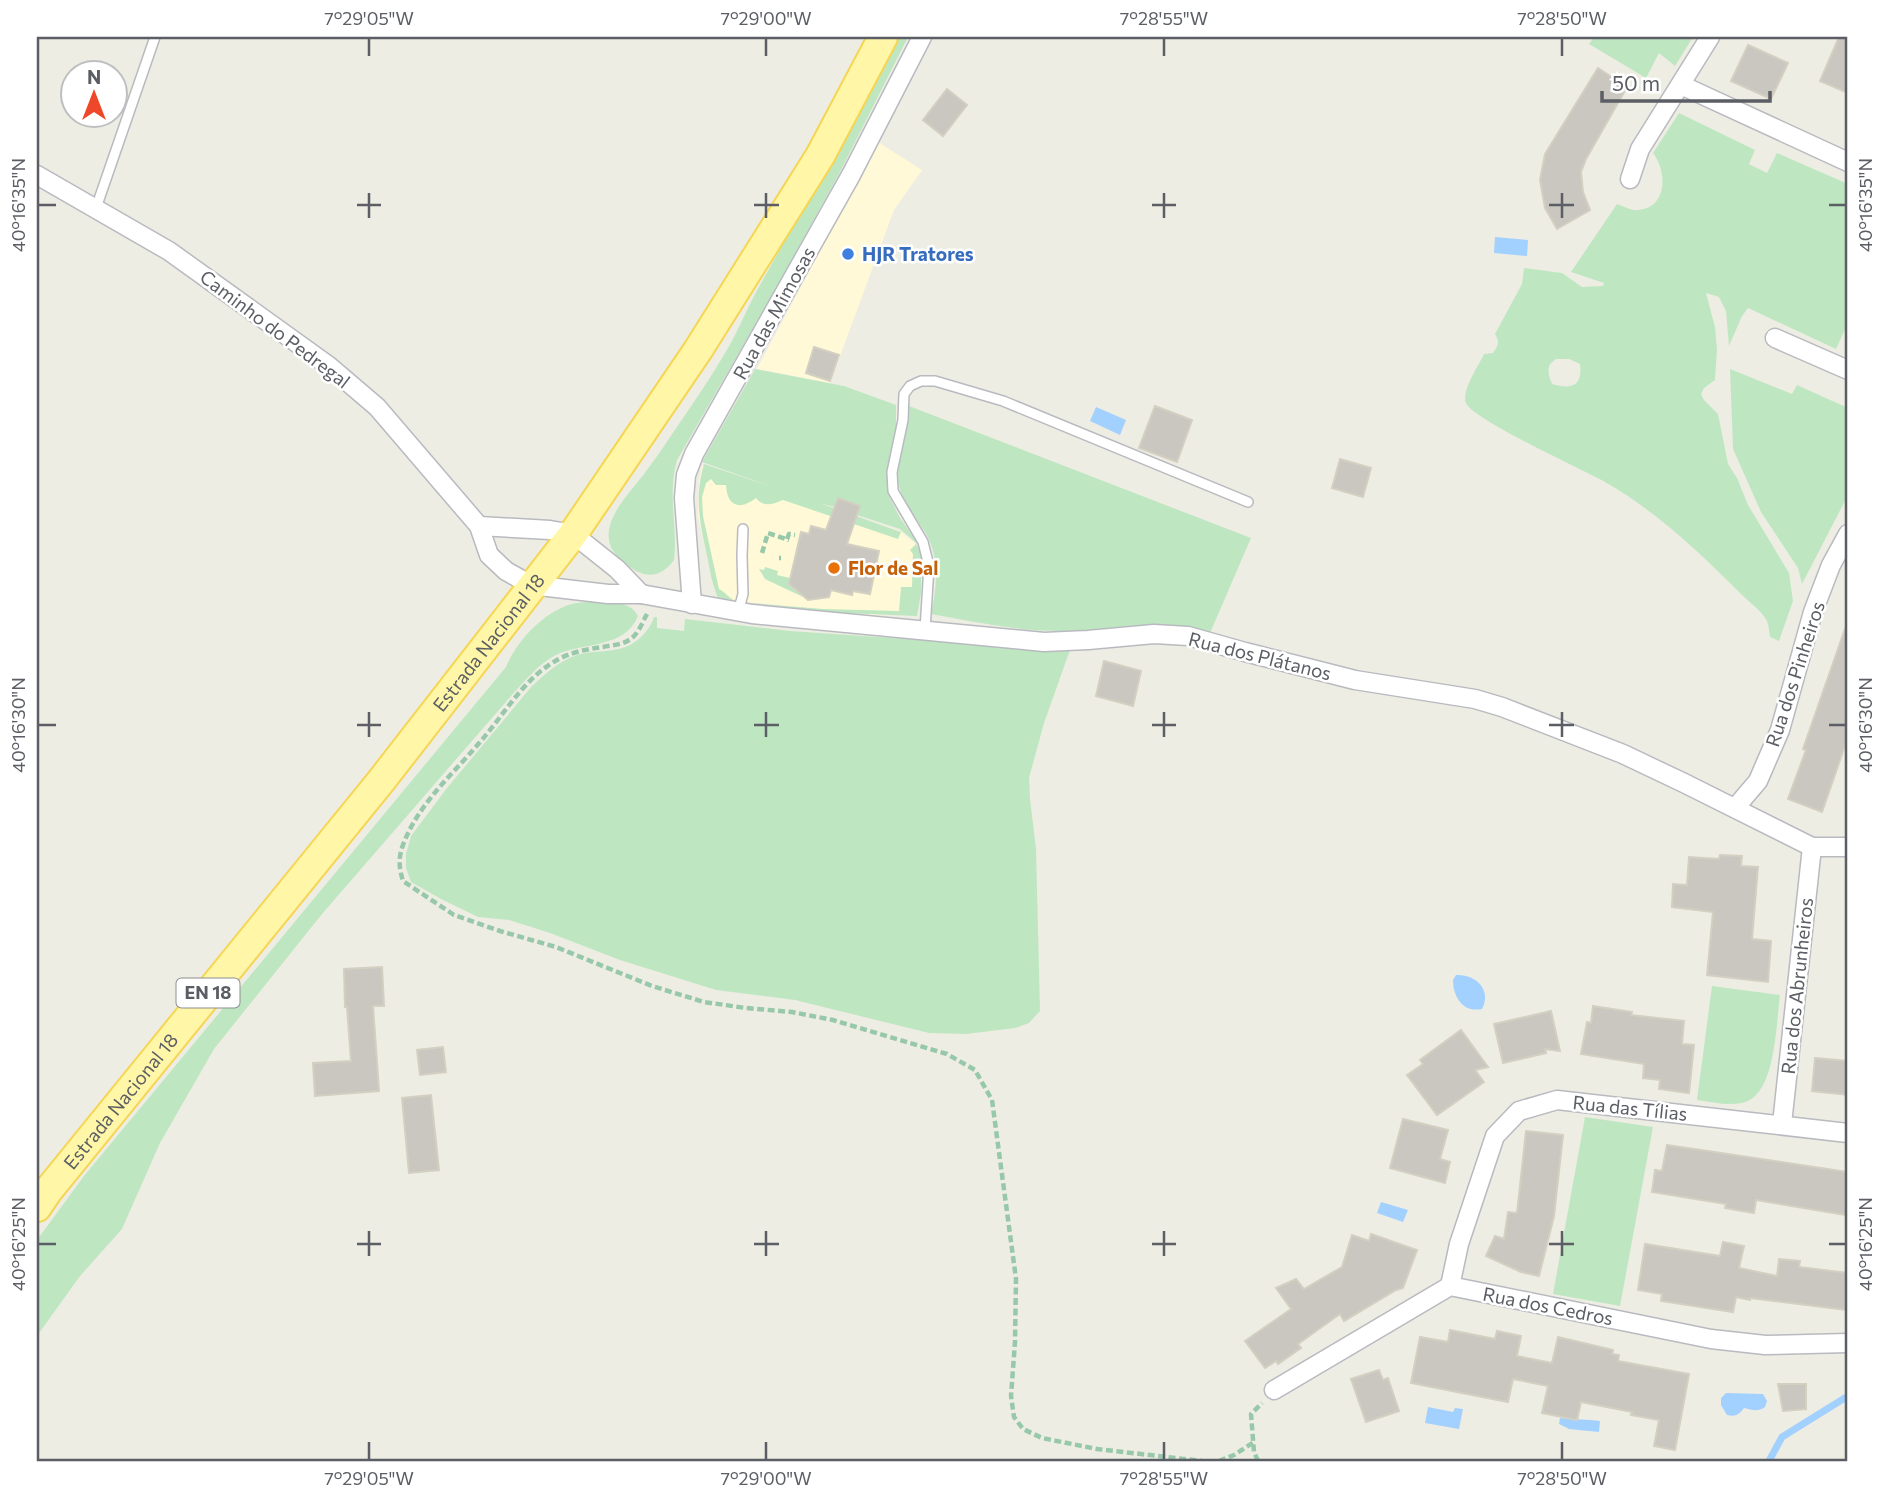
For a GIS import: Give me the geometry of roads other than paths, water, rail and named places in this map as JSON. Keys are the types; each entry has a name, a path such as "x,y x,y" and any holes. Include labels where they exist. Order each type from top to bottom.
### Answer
{"main road":[{"name":"Estrada Nacional 18","path":"37,1207 381,780 573,534 698,350 820,156 883,37"}],"street":[{"name":"Rua das Mimosas","path":"692,604 684,498 686,475 694,454 844,187 922,37"},
{"path":"1630,178 1640,149 1710,37"},
{"path":"1681,86 1848,162"},
{"name":"Caminho do Pedregal","path":"37,174 169,251 329,366 377,407 479,526 489,555 506,571 531,586"},
{"path":"1775,338 1848,370"},
{"path":"479,526 573,534 647,596"},
{"name":"Rua dos Pinheiros","path":"1735,808 1758,781 1780,730 1813,612 1831,565 1848,534"},
{"name":"Rua dos Plátanos","path":"531,586 647,596 738,612 1044,642 1154,634 1188,636 1355,680 1475,699 1502,707 1623,754 1812,847 1848,847"},
{"name":"Rua dos Abrunheiros","path":"1782,1124 1812,847"},
{"name":"Rua das Tílias","path":"1450,1286 1460,1244 1495,1136 1519,1111 1557,1100 1848,1133"},
{"path":"1274,1390 1450,1286"},
{"name":"Rua dos Cedros","path":"1450,1286 1711,1339 1765,1345 1848,1343"}],"lane":[{"path":"96,208 155,37"},
{"path":"925,630 929,566 923,542 893,491 892,471 903,420 904,394 911,386 921,381 935,381 1003,401 1248,502"},
{"path":"738,612 743,594 743,529"}],"water":[{"path":"1495,237 1528,240 1527,256 1494,253"},
{"path":"1096,407 1126,420 1120,435 1090,421"},
{"path":"1456,975 1470,977 1480,984 1485,996 1482,1009 1469,1009 1460,1002 1453,986"},
{"path":"1381,1202 1408,1210 1403,1222 1377,1213"},
{"path":"1726,1393 1763,1394 1767,1401 1762,1409 1744,1408 1737,1415 1730,1416 1721,1405 1721,1398"},
{"path":"1428,1407 1453,1412 1455,1408 1463,1409 1459,1429 1425,1423"},
{"path":"1560,1418 1600,1421 1599,1432 1569,1429 1559,1424"}],"waterway":[{"path":"1769,1461 1782,1437 1848,1396"}],"place":[{"name":"HJR Tratores","path":"848,254"},
{"name":"Flor de Sal","path":"834,568"}]}
